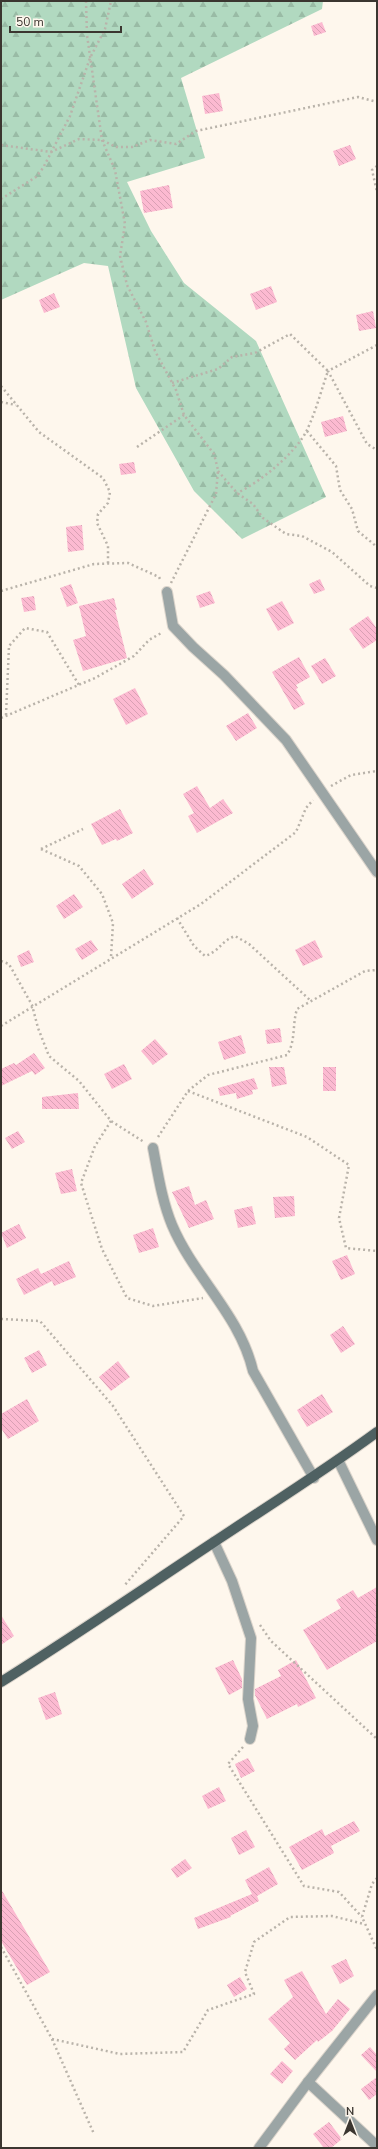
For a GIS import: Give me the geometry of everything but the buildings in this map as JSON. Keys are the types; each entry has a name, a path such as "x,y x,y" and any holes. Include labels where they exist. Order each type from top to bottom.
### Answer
{"main road":[{"path":"1,1682 88,1628 214,1542 314,1478 377,1432"}],"street":[{"path":"167,592 174,626 193,647 224,674 286,740 377,872"},
{"path":"153,1148 163,1195 172,1225 187,1252 237,1329 249,1355 253,1371 314,1478"},
{"path":"338,1460 377,1540"},
{"path":"214,1542 232,1581 251,1638 248,1700 253,1726 250,1739"},
{"path":"259,2148 308,2082 377,1995"},
{"path":"308,2082 377,2146"}],"path":[{"path":"86,1 87,35 102,140 115,170 125,224 120,256 127,285 146,322 155,351 172,383 184,415 214,454 218,470 216,494 167,592"},
{"path":"1,199 36,177 51,152 70,116 90,58 104,29 111,1"},
{"path":"1,145 51,152 79,138 102,140 116,147 132,147 150,140 176,144 196,131 358,97 377,102"},
{"path":"377,166 372,170 377,192"},
{"path":"172,383 218,369 232,357 255,353 290,334 328,371 367,444 377,450"},
{"path":"236,493 253,486 293,449 307,431 328,371 377,344"},
{"path":"1,386 39,432 103,478 110,492 108,503 98,514 97,523 108,546 108,564"},
{"path":"1,402 17,405"},
{"path":"137,446 184,415"},
{"path":"307,431 336,466 340,490 352,509 358,531 377,547"},
{"path":"218,470 236,493 253,504 264,518 286,534 302,536 332,552 370,586 377,588"},
{"path":"1,591 94,564 128,564 159,576 167,592"},
{"path":"1,718 79,685 134,656 149,640 174,626"},
{"path":"6,715 9,646 25,628 47,632 79,685"},
{"path":"1,1026 32,1005 201,904 296,832 306,808 322,791 351,776 377,771"},
{"path":"83,829 41,849 79,866 102,894 113,923 111,958"},
{"path":"177,918 194,946 205,956 215,952 226,939 235,936 249,944 311,1001"},
{"path":"1,961 9,964 32,1005 38,1028 49,1056 79,1080 111,1121 153,1148 160,1132 188,1091 208,1075 287,1055 293,1046 293,1021 297,1009 365,971 377,970"},
{"path":"188,1091 307,1137 349,1165 339,1218 346,1248 377,1251"},
{"path":"111,1121 95,1146 80,1183 102,1249 126,1298 153,1306 217,1296"},
{"path":"1,1318 40,1321 113,1406 184,1516 118,1592"},
{"path":"258,1621 271,1641 377,1739"},
{"path":"250,1739 228,1764 232,1771 304,1886 339,1892 362,1917 377,1950"},
{"path":"362,1917 372,1884 377,1878"},
{"path":"52,2040 120,2054 183,2052 208,2010 254,1994 245,1972 254,1942 290,1917 332,1916 364,1924"},
{"path":"1,1947 52,2040 94,2134"}],"green space":[{"path":"1,1 323,1 322,9 181,78 205,158 127,182 151,231 184,283 256,341 326,497 242,539 194,491 136,388 108,266 84,263 1,300"}]}
